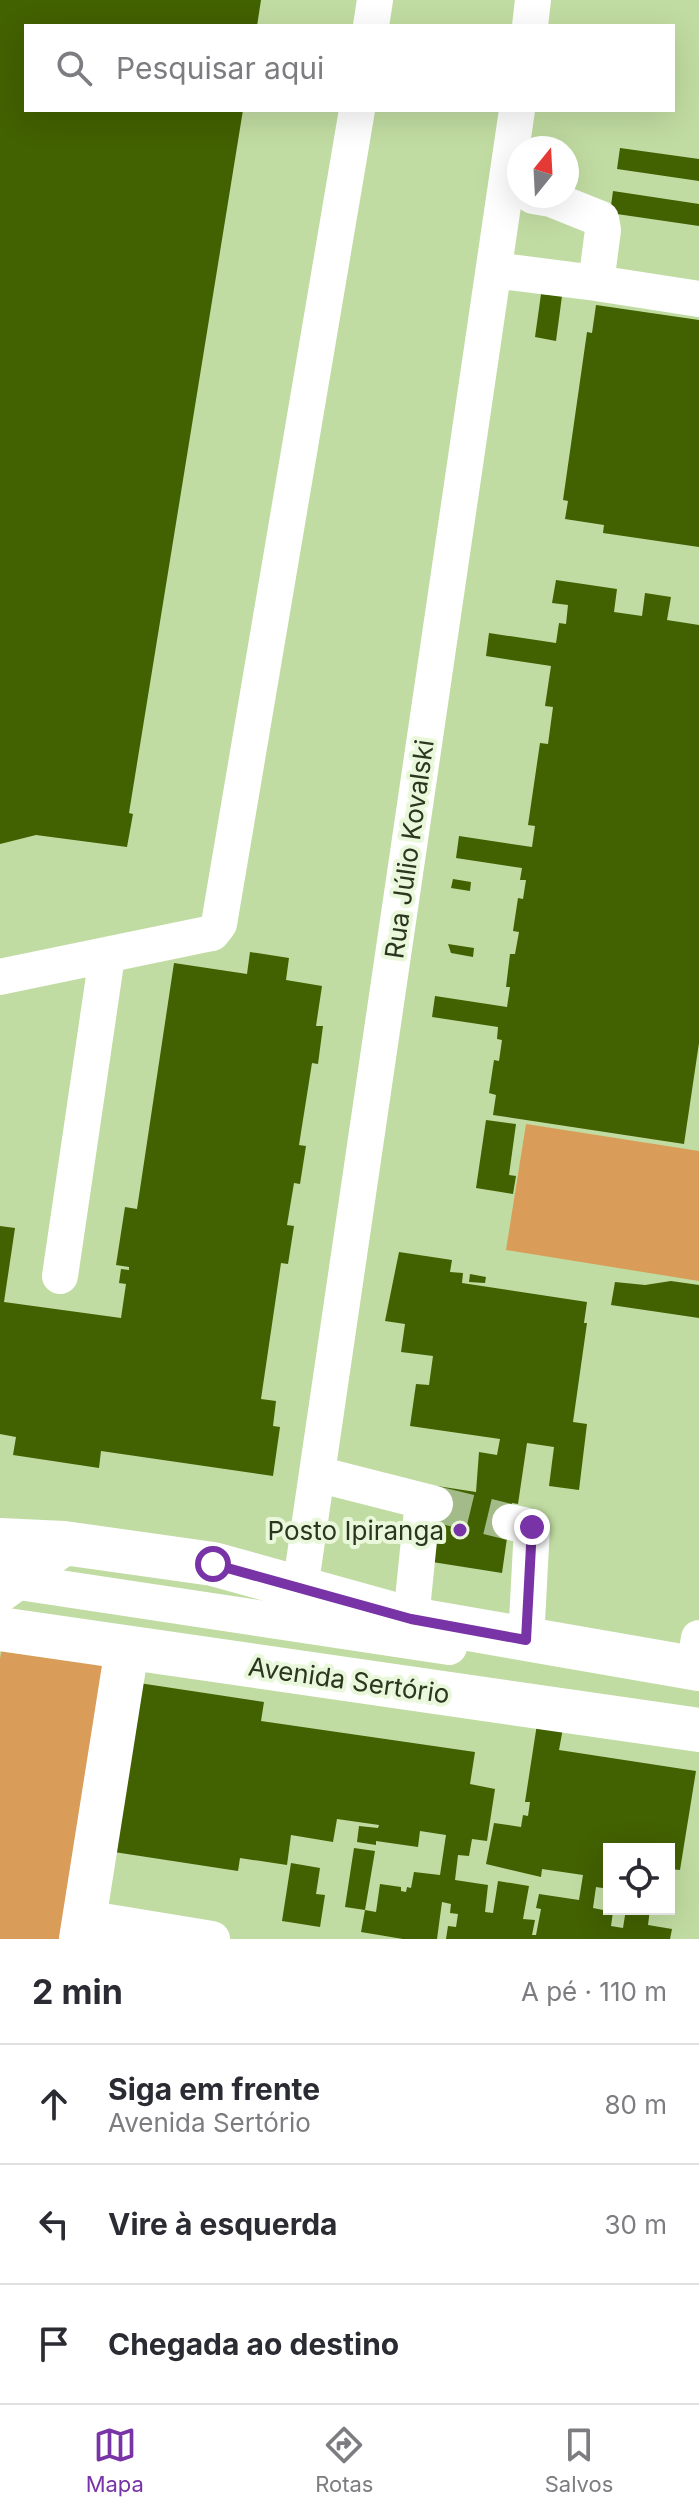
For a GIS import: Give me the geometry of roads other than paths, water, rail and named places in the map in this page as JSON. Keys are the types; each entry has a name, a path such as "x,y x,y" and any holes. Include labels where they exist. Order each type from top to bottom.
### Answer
{"main road":[{"path":"2,1580 64,1543 213,1564 297,1605 411,1619 526,1640 698,1665"},
{"name":"Avenida Sertório","path":"0,1629 699,1730"},
{"path":"83,1928 127,1648"}],"street":[{"path":"371,24 375,0"},
{"path":"530,24 533,0"},
{"path":"0,977 212,933 219,924 357,112"},
{"name":"Rua Júlio Kovalski","path":"517,112 518,136"},
{"name":"Rua Júlio Kovalski","path":"297,1605 494,270 514,208"},
{"path":"574,208 601,219 603,230 596,283"},
{"path":"494,270 699,299"},
{"path":"60,1276 107,956"},
{"path":"317,1474 429,1503 411,1619"},
{"path":"510,1522 532,1527 526,1640"},
{"path":"2,1580 297,1605 698,1665"},
{"path":"2,1580 699,1715"},
{"path":"83,1928 212,1939"}],"tunnel":[{"path":"435,1504 510,1522"}],"place":[{"name":"Posto Ipiranga","path":"460,1530"}]}
